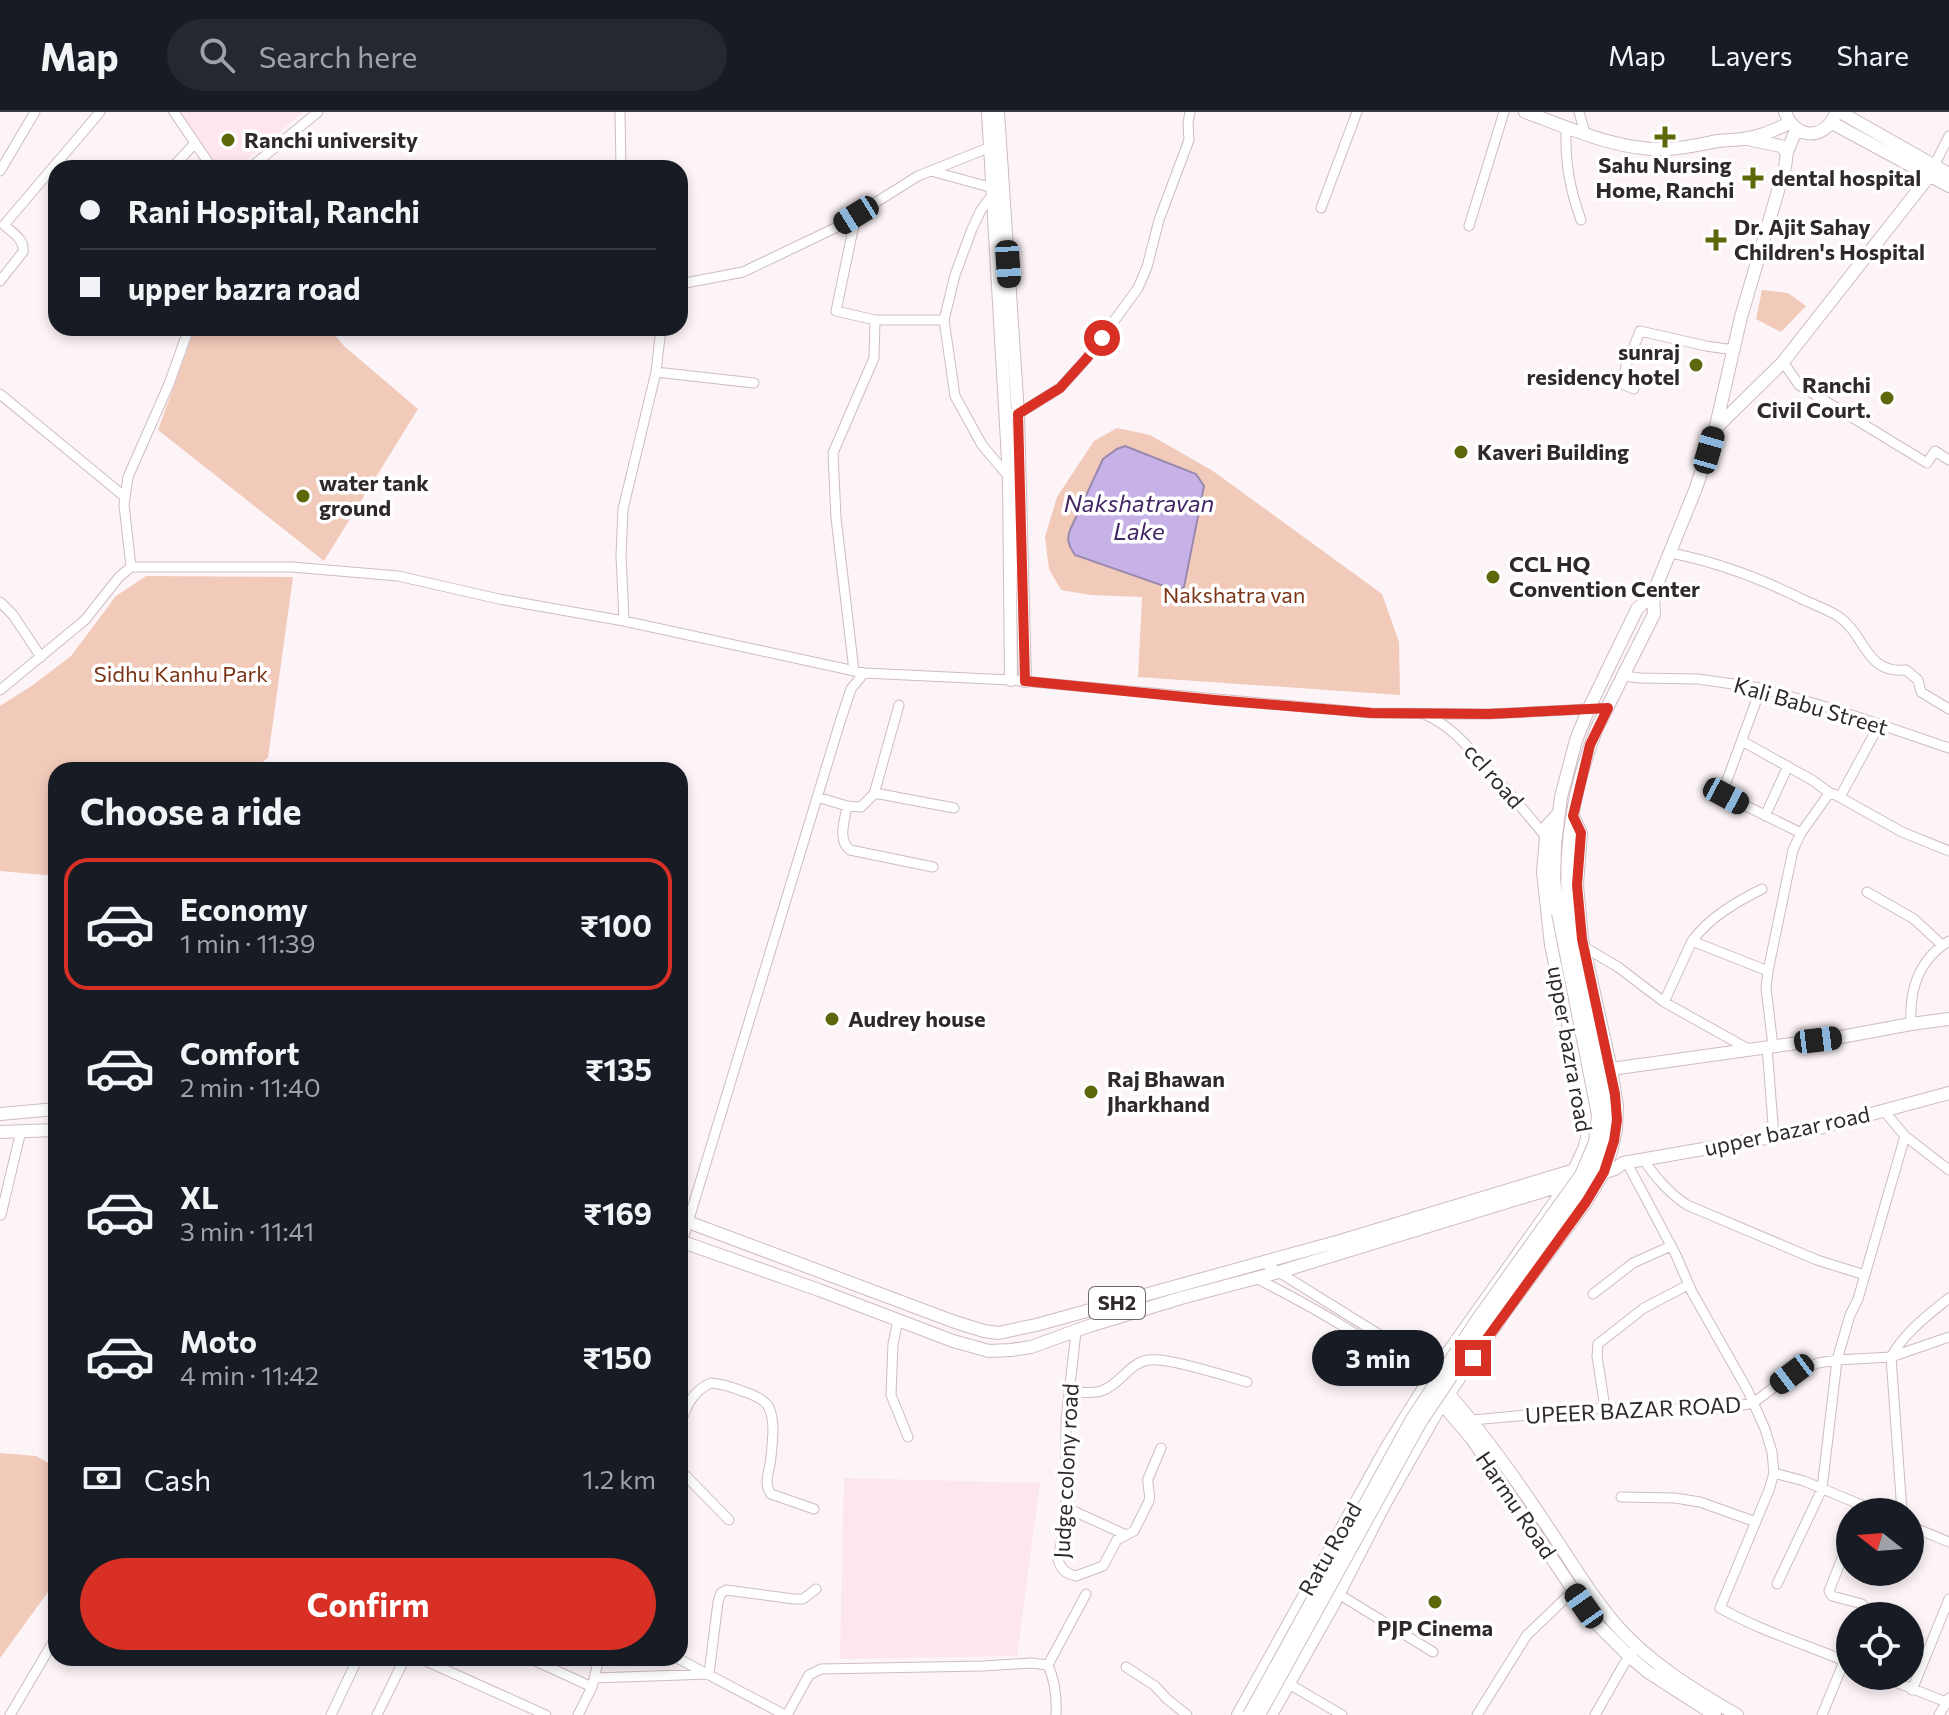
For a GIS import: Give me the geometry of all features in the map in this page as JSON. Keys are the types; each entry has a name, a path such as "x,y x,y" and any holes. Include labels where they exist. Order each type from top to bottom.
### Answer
{"main road":[{"path":"988,112 995,146 1025,681"},
{"path":"998,112 993,191 1012,414 1009,477 1011,680"},
{"path":"1525,112 1623,145 1670,149 1745,139 1774,143 1787,152"},
{"path":"1790,122 1806,133 1815,133 1824,130 1836,116 1932,170 1949,186"},
{"path":"1745,139 1768,133 1790,122"},
{"path":"1249,1715 1412,1419 1479,1317 1573,1188 1592,1152 1598,1115 1554,861 1559,813 1576,740 1589,708 1637,609 1653,594 1696,488 1715,430 1741,317 1785,167 1790,122"},
{"path":"1932,170 1949,174"},
{"path":"1715,430 1783,362 1932,170"},
{"path":"1259,1715 1420,1423 1491,1317 1587,1184 1599,1161 1607,1114 1563,912 1568,842 1590,745 1654,614 1653,594"},
{"name":"upper bazra road","path":"1429,1380 1566,1184 1584,1149 1587,1129 1551,945 1543,872 1547,826 1559,813"},
{"name":"upper bazra road","path":"1445,1398 1586,1202 1606,1167 1614,1141 1617,1120 1611,1069 1584,947 1577,885 1581,833 1573,816"},
{"path":"1611,1069 1949,1019"},
{"name":"upper bazar road","path":"1566,1184 1616,1160 1625,1163 1812,1130 1949,1093"},
{"path":"0,1114 48,1110"},
{"path":"0,1132 48,1130"},
{"name":"upper bazar road","path":"1574,1170 1606,1167"},
{"name":"SH2","path":"688,1222 955,1322 998,1333 1264,1263 1574,1170"},
{"name":"SH2","path":"688,1245 953,1341 989,1351 1011,1350 1031,1347 1089,1326 1279,1272 1566,1184"},
{"name":"Harmu Road","path":"1429,1380 1445,1398 1594,1621 1634,1652 1737,1715"},
{"name":"Ratu Road","path":"1238,1715 1387,1447 1429,1380"},
{"name":"Harmu Road","path":"1445,1398 1472,1420 1648,1672 1715,1715"},
{"name":"Ratu Road","path":"1271,1715 1445,1398"}],"street":[{"path":"0,171 35,112"},
{"path":"58,160 100,112"},
{"path":"174,112 207,160"},
{"path":"260,160 318,112"},
{"path":"620,112 621,160"},
{"path":"1012,414 1060,388 1087,358 1138,288 1189,140 1190,112"},
{"path":"1321,208 1357,112"},
{"path":"1469,226 1504,112"},
{"path":"1579,112 1585,133"},
{"path":"1566,127 1565,153 1571,191 1581,220"},
{"path":"1932,170 1949,136"},
{"path":"179,160 195,143"},
{"path":"688,282 743,272 835,228 918,176 995,146"},
{"path":"0,281 20,257 24,247 23,242 2,223 48,171"},
{"path":"931,171 993,191 972,229 955,275 944,320 955,396 982,445 1009,477"},
{"path":"856,215 836,311 875,320 944,320"},
{"path":"688,1208 851,689 859,672 836,518 833,453 874,358 875,320"},
{"path":"1634,389 1622,384 1640,331 1734,350"},
{"path":"0,690 85,620 119,577 131,567 125,497 128,477 169,384 186,336"},
{"path":"624,621 621,556 623,509 656,372 660,336"},
{"path":"1783,362 1799,385 1927,463 1935,451 1949,460"},
{"path":"656,372 754,383"},
{"path":"0,394 125,497"},
{"path":"1671,553 1733,570 1791,593 1838,617 1855,633 1878,664 1891,671 1906,670 1918,680 1921,692 1949,709"},
{"name":"ccl road","path":"131,567 292,567 398,576 859,672 1025,681 1357,712 1419,713 1439,721 1459,736 1546,837"},
{"path":"0,602 13,615 41,657"},
{"name":"Kali Babu Street","path":"1623,676 1698,679 1761,688 1949,748"},
{"path":"1761,688 1723,791 1726,796 1801,833"},
{"path":"817,797 861,807 874,794 899,705"},
{"path":"1419,713 1489,714 1608,708"},
{"path":"1774,1137 1766,988 1791,856 1801,833 1825,798 1835,795 1879,725"},
{"path":"1742,741 1902,832 1949,851"},
{"path":"1765,816 1788,766"},
{"path":"874,794 954,808"},
{"path":"847,806 842,838 844,846 850,850 933,867"},
{"path":"1664,1002 1692,941 1705,926 1738,901 1762,889"},
{"path":"1867,892 1914,919 1945,943 1925,961 1910,1005 1911,1024"},
{"path":"1692,941 1768,971"},
{"path":"1584,947 1618,967 1664,1002 1750,1050"},
{"path":"1884,1111 1905,1136 1949,1170"},
{"path":"1,1215 21,1131"},
{"path":"1777,1584 1822,1489 1837,1360 1905,1136"},
{"path":"1643,1159 1657,1180 1687,1205 1817,1260 1865,1275"},
{"path":"1625,1163 1753,1403 1772,1452 1774,1473 1720,1608 1746,1623 1836,1657"},
{"path":"1593,1294 1633,1263 1671,1246"},
{"path":"1264,1263 1399,1347 1429,1380"},
{"path":"1239,1269 1350,1329 1429,1380"},
{"path":"1605,1408 1598,1344 1644,1308 1688,1285"},
{"path":"1901,1498 1891,1357 1910,1330 1949,1298"},
{"path":"898,1320 893,1344 891,1395 908,1437"},
{"name":"Judge colony road","path":"1076,1332 1065,1440 1067,1508 1058,1559 1059,1565 1070,1575 1082,1575 1103,1566 1117,1540 1134,1531 1149,1501 1148,1479 1161,1448"},
{"name":"UPEER BAZAR ROAD","path":"1472,1420 1605,1408 1723,1409 1753,1403 1792,1374 1818,1363 1891,1357 1949,1337"},
{"path":"1069,1391 1104,1391 1139,1364 1150,1360 1172,1362 1247,1382"},
{"path":"688,1405 698,1391 711,1383 729,1386 761,1399 771,1409 773,1417 767,1490 814,1509"},
{"path":"1774,1473 1804,1481 1840,1498"},
{"path":"688,1478 729,1520"},
{"path":"1621,1497 1675,1498 1700,1502 1756,1522"},
{"path":"1067,1508 1126,1535"},
{"path":"1924,1532 1949,1542"},
{"path":"1836,1573 1829,1591 1832,1596 1854,1602"},
{"path":"709,1674 721,1593 737,1590 794,1599 808,1596 816,1589"},
{"path":"1477,1715 1527,1635 1573,1591"},
{"path":"1337,1593 1433,1652"},
{"path":"1056,1715 1057,1695 1048,1665 1086,1594"},
{"path":"1924,1660 1949,1599"},
{"path":"10,1715 48,1651"},
{"path":"1595,1715 1634,1652"},
{"path":"688,1664 769,1711 786,1715 809,1675 821,1669 1048,1665"},
{"path":"331,1715 354,1666"},
{"path":"377,1715 401,1666"},
{"path":"437,1666 546,1715"},
{"path":"550,1666 593,1682 709,1674"},
{"path":"578,1715 597,1666"},
{"path":"1126,1667 1155,1686 1187,1715"},
{"path":"1289,1684 1342,1715"},
{"path":"1822,1715 1836,1685"},
{"path":"1912,1690 1948,1700 1939,1715"}],"shaded area":[{"name":"Ranchi university","path":"167,112 303,112 246,160 200,160"},
{"path":"844,1478 1040,1483 1017,1656 840,1659"}],"green space":[{"path":"1762,290 1788,293 1806,306 1781,332 1756,319"},
{"name":"water tank ground","path":"192,336 336,336 418,409 324,561 158,430"},
{"name":"Nakshatra van","path":"1117,428 1150,435 1213,471 1382,594 1399,642 1400,695 1138,677 1142,597 1061,590 1049,569 1045,537 1057,497 1094,441"},
{"name":"Sidhu Kanhu Park","path":"146,576 293,577 268,758 262,762 48,762 48,875 0,871 0,706 71,656 116,596"},
{"path":"0,1453 36,1456 48,1463 48,1592 0,1658"}],"water":[{"name":"Nakshatravan Lake","path":"1125,446 1196,474 1204,486 1184,587 1178,591 1075,555 1070,546 1070,530 1103,459"}],"place":[{"name":"Sahu Nursing Home, Ranchi","path":"1665,137"},
{"name":"Ranchi university","path":"228,140"},
{"name":"dental hospital","path":"1753,178"},
{"name":"Dr. Ajit Sahay Children's Hospital","path":"1716,240"},
{"name":"sunraj residency hotel","path":"1696,365"},
{"name":"Ranchi Civil Court.","path":"1887,398"},
{"name":"Kaveri Building","path":"1461,452"},
{"name":"water tank ground","path":"303,496"},
{"name":"CCL HQ Convention Center","path":"1493,577"},
{"name":"Audrey house","path":"832,1019"},
{"name":"Raj Bhawan Jharkhand","path":"1091,1092"},
{"name":"PJP Cinema","path":"1435,1602"}],"route":[{"path":"1102,338 1060,388 1018,414 1025,681 1371,713 1489,714 1608,708 1590,745 1573,816 1581,833 1577,885 1582,939 1615,1094 1617,1120 1614,1141 1604,1172 1586,1202 1473,1358"}]}
